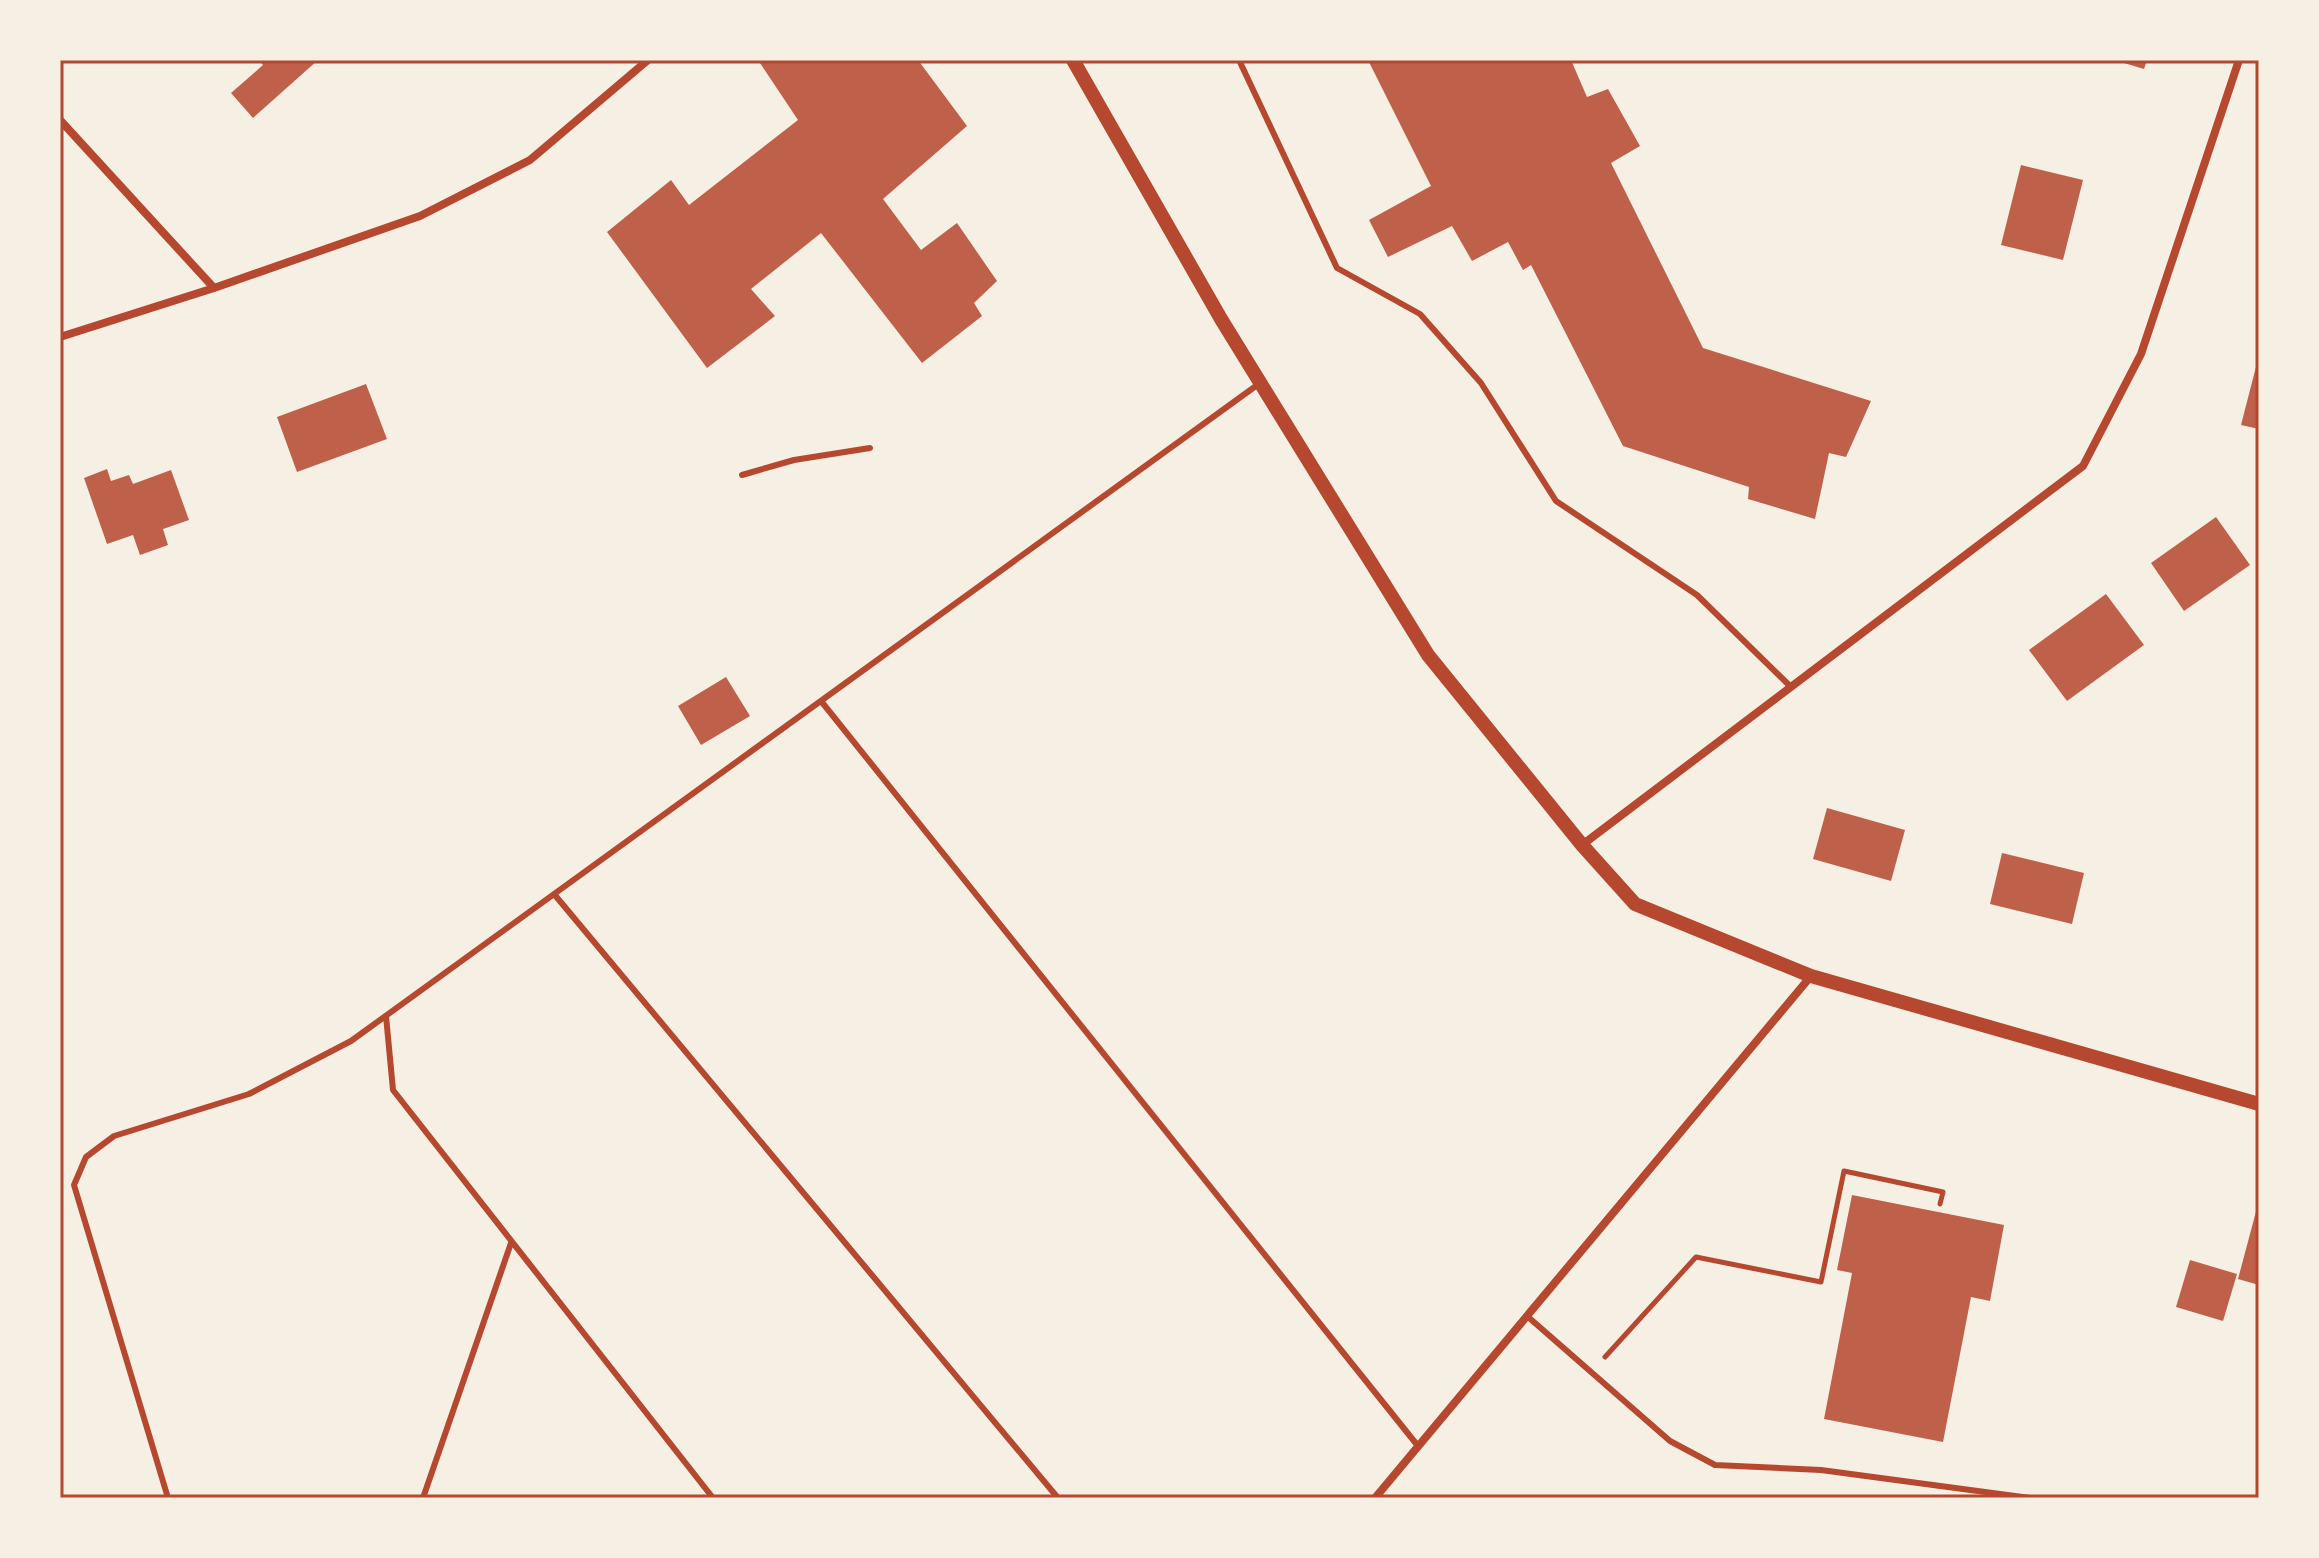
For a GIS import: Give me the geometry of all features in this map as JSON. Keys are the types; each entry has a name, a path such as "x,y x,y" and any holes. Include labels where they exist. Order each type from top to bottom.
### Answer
{"street":[{"path":"60,337 214,288 420,216 530,160 648,60"},
{"path":"1073,60 1260,383 1428,655 1582,845 1635,904 1811,976 2259,1104"},
{"path":"1582,845 2083,466 2141,354 2239,60"},
{"path":"60,120 214,288"},
{"path":"1375,1498 1811,976"}],"lane":[{"path":"1239,60 1337,268 1420,314 1481,383 1556,501 1697,595 1791,687"},
{"path":"168,1498 74,1185 86,1157 114,1136 249,1094 351,1041 1260,383"},
{"path":"742,475 794,460 870,448"},
{"path":"821,701 1418,1446"},
{"path":"554,894 1058,1498"},
{"path":"386,1016 393,1090 713,1498"},
{"path":"423,1498 511,1243"},
{"path":"1527,1316 1670,1441 1715,1465 1821,1470 2030,1498"}],"path":[{"path":"1591,1372 1696,1257 1821,1282 1844,1171 1943,1192 1940,1204"}],"building":[{"path":"259,60 318,60 253,118 231,93 263,65"},
{"path":"758,60 918,60 967,126 883,199 921,250 957,223 997,281 974,303 982,316 922,363 821,233 751,289 775,316 707,368 607,232 671,180 689,205 798,120"},
{"path":"1368,60 1571,60 1587,97 1608,89 1640,146 1611,163 1703,348 1871,401 1846,457 1829,453 1815,519 1748,499 1749,487 1623,446 1531,265 1523,270 1508,242 1472,261 1452,226 1388,257 1369,220 1431,186"},
{"path":"2114,60 2147,60 2144,69"},
{"path":"2021,165 2083,180 2063,260 2001,245"},
{"path":"2259,359 2259,429 2241,425"},
{"path":"366,384 387,439 297,472 277,417"},
{"path":"107,469 111,481 129,475 133,484 171,470 189,520 163,529 168,545 140,555 133,535 107,544 84,478"},
{"path":"2216,517 2250,565 2184,611 2151,563"},
{"path":"2106,594 2144,645 2067,701 2029,650"},
{"path":"726,677 750,716 701,745 678,706"},
{"path":"1827,808 1905,830 1891,881 1813,859"},
{"path":"2002,853 2084,873 2072,924 1990,904"},
{"path":"1852,1195 2004,1225 1990,1301 1971,1297 1943,1442 1824,1419 1852,1273 1837,1270"},
{"path":"2259,1204 2259,1285 2238,1279"},
{"path":"2190,1260 2237,1274 2223,1321 2176,1307"}]}
